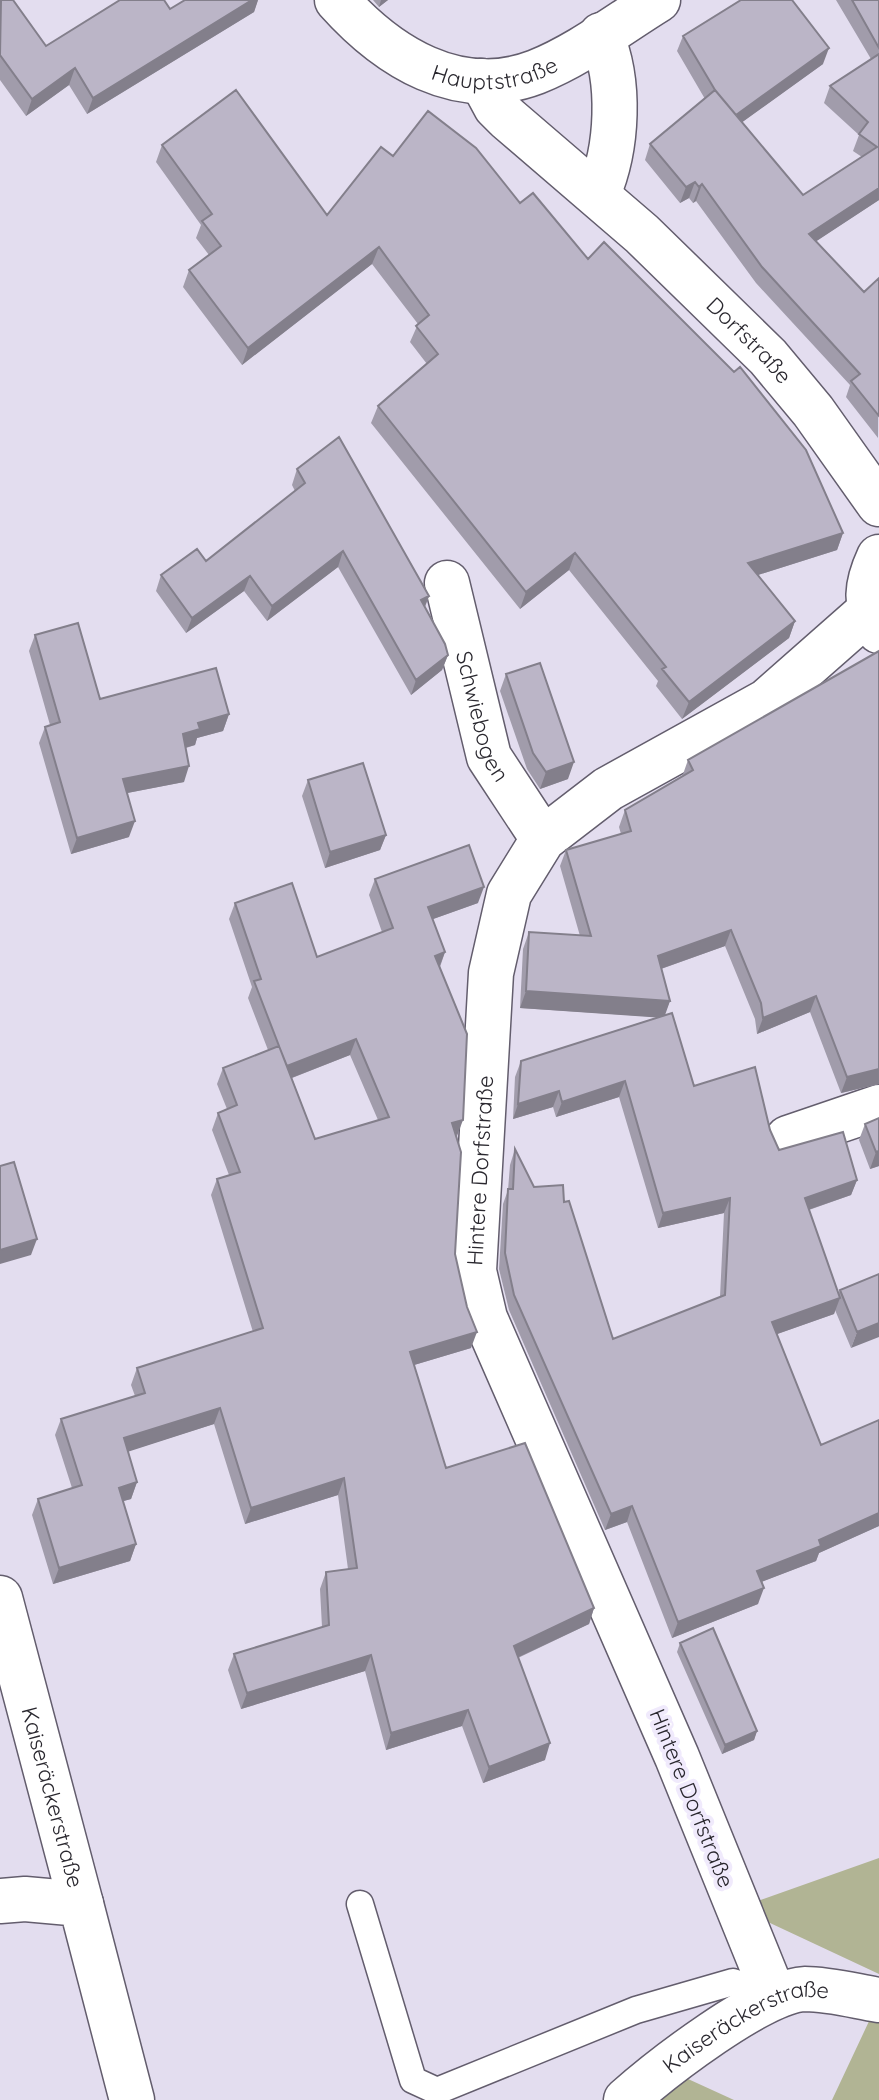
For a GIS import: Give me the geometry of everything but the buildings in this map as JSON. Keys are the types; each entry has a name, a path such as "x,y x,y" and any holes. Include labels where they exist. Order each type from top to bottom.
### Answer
{"street":[{"name":"Hauptstraße","path":"337,0 377,41 411,63 448,76 482,81 535,72 658,0"},
{"path":"598,194 608,164 615,87 612,61 601,35"},
{"name":"Dorfstraße","path":"482,81 496,107 507,118 598,194 768,357 813,411 879,504"},
{"path":"874,622 867,582 879,557"},
{"name":"Schwiebogen","path":"447,583 489,757 543,839"},
{"name":"Hintere Dorfstraße","path":"774,1996 677,1757 485,1318 474,1271 491,973 509,894 543,839 608,789 767,701 874,622"},
{"path":"788,1138 879,1107"},
{"name":"Kaiseräckerstraße","path":"0,1598 132,2100"},
{"name":"Kaiseräckerstraße","path":"0,1901 25,1899 81,1904"},
{"name":"Kaiseräckerstraße","path":"626,2100 664,2068 774,1996 804,1989 879,2000"}],"lane":[{"path":"360,1904 413,2080 437,2091 636,2010 733,1982 774,1996"}],"green space":[{"path":"879,1858 879,1974 738,1908"},
{"path":"879,2000 879,2100 832,2100"},
{"path":"664,2068 734,2100 626,2100"}]}
